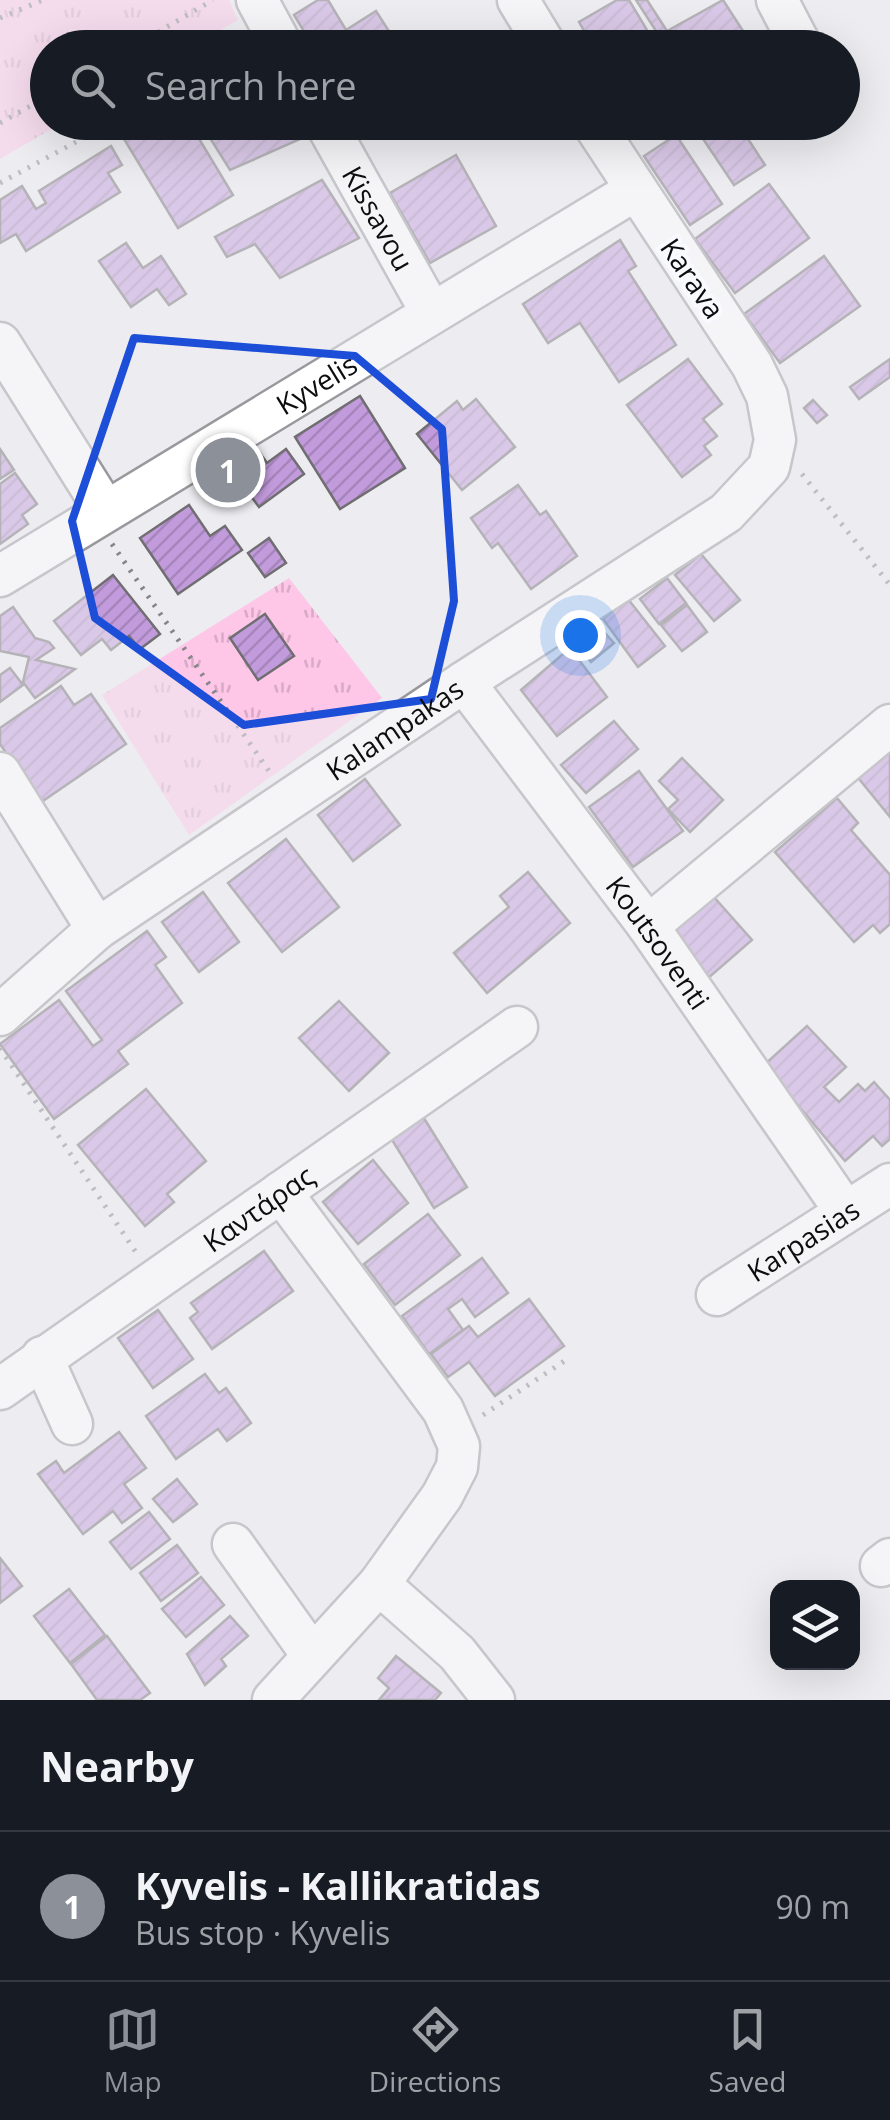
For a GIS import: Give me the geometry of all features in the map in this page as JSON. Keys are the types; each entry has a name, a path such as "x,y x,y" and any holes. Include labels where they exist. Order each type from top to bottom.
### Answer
{"street":[{"path":"257,0 274,30"},
{"path":"518,0 536,30"},
{"path":"777,0 793,30"},
{"name":"Kissavou","path":"336,140 431,312"},
{"name":"Karava","path":"603,140 752,365 766,396 775,440"},
{"name":"Kyvelis","path":"0,576 634,191"},
{"path":"0,343 99,514"},
{"name":"Kalampakas","path":"0,1014 96,929 464,682 726,513 769,467 775,440"},
{"name":"Koutsoventi","path":"464,682 648,926 845,1211"},
{"path":"648,926 890,725"},
{"path":"0,772 96,929"},
{"name":"Καντάρας","path":"0,1389 516,1026"},
{"name":"Karpasias","path":"717,1296 890,1184"},
{"path":"273,1700 378,1584 458,1467 456,1434 281,1192"},
{"path":"42,1357 72,1424"},
{"path":"233,1544 312,1655"},
{"path":"378,1584 457,1653 494,1700"}],"path":[{"path":"0,18 43,0"},
{"path":"162,30 213,0"},
{"path":"0,123 30,106"},
{"path":"0,183 79,140"},
{"path":"775,440 890,585"},
{"path":"99,514 289,800"},
{"path":"0,1048 154,1278"},
{"path":"456,1434 569,1358"}],"highlighted area":[{"path":"134,338 355,356 442,429 454,601 431,699 244,725 95,618 72,521"}],"green space":[{"path":"0,0 229,0 238,20 220,30 30,30 33,140 0,159"},
{"path":"289,578 382,698 189,835 102,695"}],"building":[{"path":"318,0 328,0 346,30 303,30 294,15"},
{"path":"617,0 629,0 647,30 584,30 579,22"},
{"path":"636,0 647,0 666,30 655,30"},
{"path":"723,0 742,30 669,30"},
{"path":"376,11 388,30 346,30"},
{"path":"125,140 200,140 233,195 178,228"},
{"path":"211,140 298,140 230,170"},
{"path":"668,140 679,140 722,204 690,225 644,156"},
{"path":"704,140 749,140 765,165 734,185"},
{"path":"111,146 122,165 108,173 120,192 26,251 16,234 0,243 0,200 22,186 36,209 46,203 39,191"},
{"path":"456,155 496,226 430,263 390,193"},
{"path":"322,180 359,238 280,278 255,244 227,257 215,237"},
{"path":"769,184 809,238 735,293 695,239"},
{"path":"620,240 636,266 628,271 676,345 619,382 580,323 548,343 523,304"},
{"path":"126,243 143,268 161,256 186,294 169,305 157,289 131,307 99,261"},
{"path":"824,256 860,306 780,363 744,314"},
{"path":"688,359 722,404 703,419 717,436 704,446 711,455 682,477 627,405"},
{"path":"890,359 890,377 859,399 850,387"},
{"path":"360,396 405,468 340,509 295,437"},
{"path":"476,399 515,447 462,490 417,434 457,401 463,410"},
{"path":"813,400 827,415 817,423 804,408"},
{"path":"0,449 14,470 0,479"},
{"path":"286,449 304,474 259,507 241,483 250,477 240,464 258,450 267,463"},
{"path":"15,473 37,504 22,515 28,524 0,544 0,484"},
{"path":"518,485 540,515 546,511 577,556 531,589 498,543 492,548 471,518"},
{"path":"189,505 210,536 225,526 242,550 178,594 140,538"},
{"path":"269,538 286,563 265,577 248,553"},
{"path":"701,554 740,600 714,621 675,575"},
{"path":"113,575 160,634 140,649 129,636 111,650 102,639 81,655 54,621"},
{"path":"667,578 686,603 659,624 640,599"},
{"path":"628,599 665,646 638,667 603,619"},
{"path":"687,605 707,632 682,651 661,625"},
{"path":"13,607 35,638 54,648 36,660 75,669 35,698 23,682 29,657 0,651 0,616"},
{"path":"265,614 294,656 258,680 230,638"},
{"path":"596,623 614,643 591,662 574,642"},
{"path":"570,648 607,697 557,736 521,690"},
{"path":"10,668 23,685 0,702 0,675"},
{"path":"61,686 74,705 91,694 126,744 40,803 0,744 0,728"},
{"path":"614,721 638,749 586,793 561,765"},
{"path":"890,746 890,817 855,774"},
{"path":"682,758 723,800 690,832 668,809 678,800 659,781"},
{"path":"639,771 683,831 633,867 589,807"},
{"path":"365,779 400,825 353,861 318,815"},
{"path":"837,798 858,823 851,830 890,875 890,924 880,933 873,925 854,942 775,852"},
{"path":"286,839 339,907 282,952 228,883"},
{"path":"528,872 570,923 487,993 454,953 509,907 500,896"},
{"path":"203,892 239,942 199,972 162,922"},
{"path":"713,896 752,940 699,986 660,943"},
{"path":"147,931 166,957 155,965 182,1003 118,1051 128,1064 54,1119 0,1044 59,1000 93,1046 102,1040 66,991"},
{"path":"339,1001 389,1053 349,1091 299,1038"},
{"path":"807,1026 846,1067 824,1087 839,1102 858,1084 865,1091 874,1082 890,1100 890,1139 882,1146 873,1136 845,1161 764,1065"},
{"path":"146,1089 206,1161 167,1194 174,1202 145,1226 78,1145"},
{"path":"422,1115 467,1187 434,1208 389,1135"},
{"path":"373,1160 408,1203 358,1244 323,1202"},
{"path":"428,1214 460,1255 395,1305 364,1264"},
{"path":"264,1251 293,1291 212,1349 190,1318 198,1312 191,1303"},
{"path":"482,1258 508,1293 475,1317 462,1299 448,1309 463,1330 429,1354 402,1316"},
{"path":"529,1299 564,1346 495,1396 469,1362 448,1377 431,1354 469,1326 478,1337"},
{"path":"158,1310 193,1359 153,1388 118,1338"},
{"path":"205,1374 219,1393 226,1388 251,1423 227,1441 218,1429 176,1459 146,1416"},
{"path":"119,1432 146,1468 124,1484 142,1508 122,1523 113,1511 83,1534 38,1474 56,1461 64,1473"},
{"path":"177,1479 197,1504 173,1522 153,1499"},
{"path":"149,1512 170,1539 131,1569 110,1542"},
{"path":"177,1545 198,1573 161,1601 140,1573"},
{"path":"0,1558 22,1586 0,1603"},
{"path":"201,1577 224,1605 186,1637 162,1609"},
{"path":"69,1589 105,1635 70,1663 34,1616"},
{"path":"230,1616 248,1636 221,1659 226,1666 205,1685 187,1654"},
{"path":"107,1636 150,1693 140,1700 97,1700 71,1664"},
{"path":"396,1656 441,1693 435,1700 379,1700 389,1688 378,1678"}],"place":[{"name":"Kyvelis - Kallikratidas","path":"228,470"}]}
